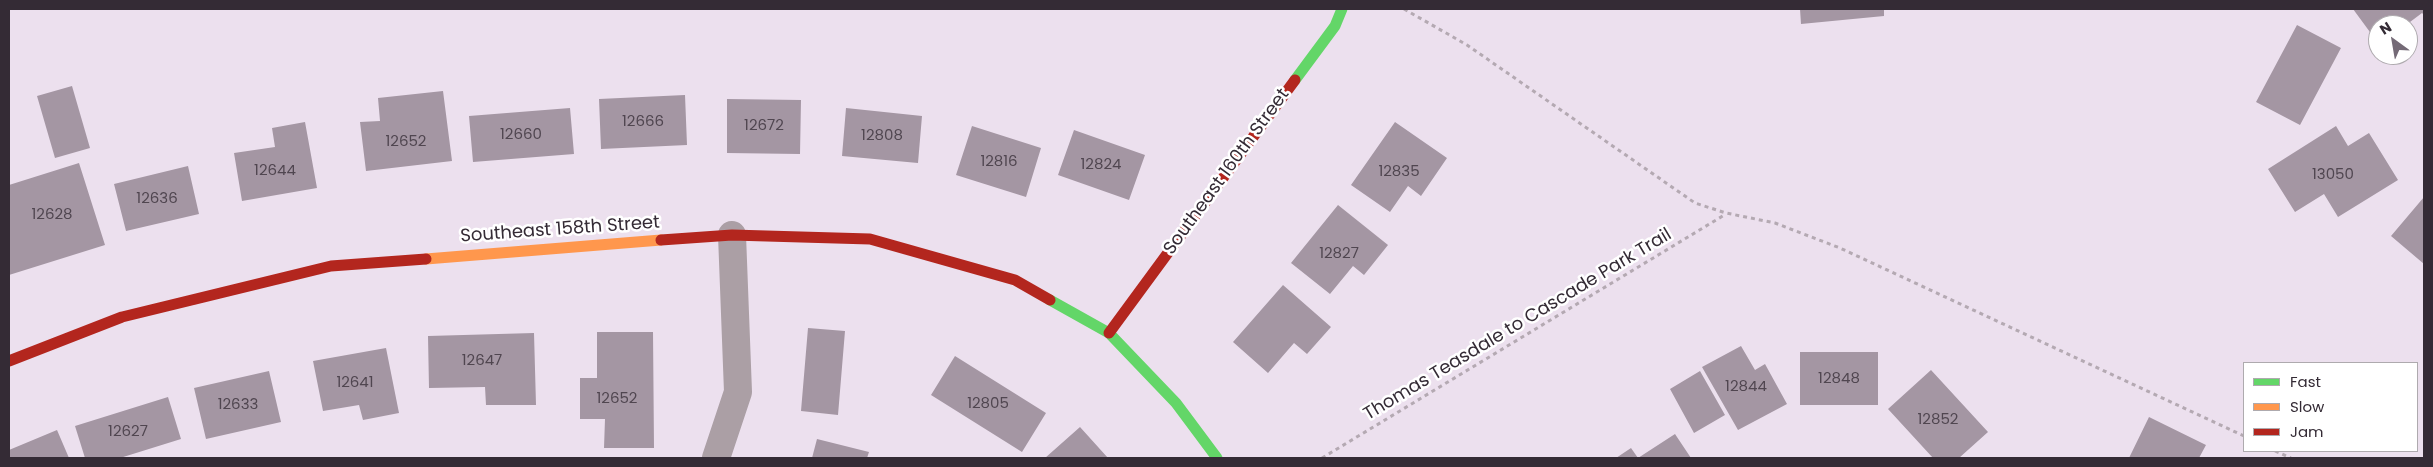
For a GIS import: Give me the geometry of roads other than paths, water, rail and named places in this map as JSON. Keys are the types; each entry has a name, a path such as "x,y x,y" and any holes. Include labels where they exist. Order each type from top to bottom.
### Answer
{"street":[{"name":"Southeast 160th Street","path":"1109,333 1335,26 1342,9"},
{"name":"Southeast 158th Street","path":"9,360 122,316 331,266 732,235 870,240 1015,280 1109,333 1176,403 1217,458"},
{"path":"716,458 738,392 732,235"}]}
